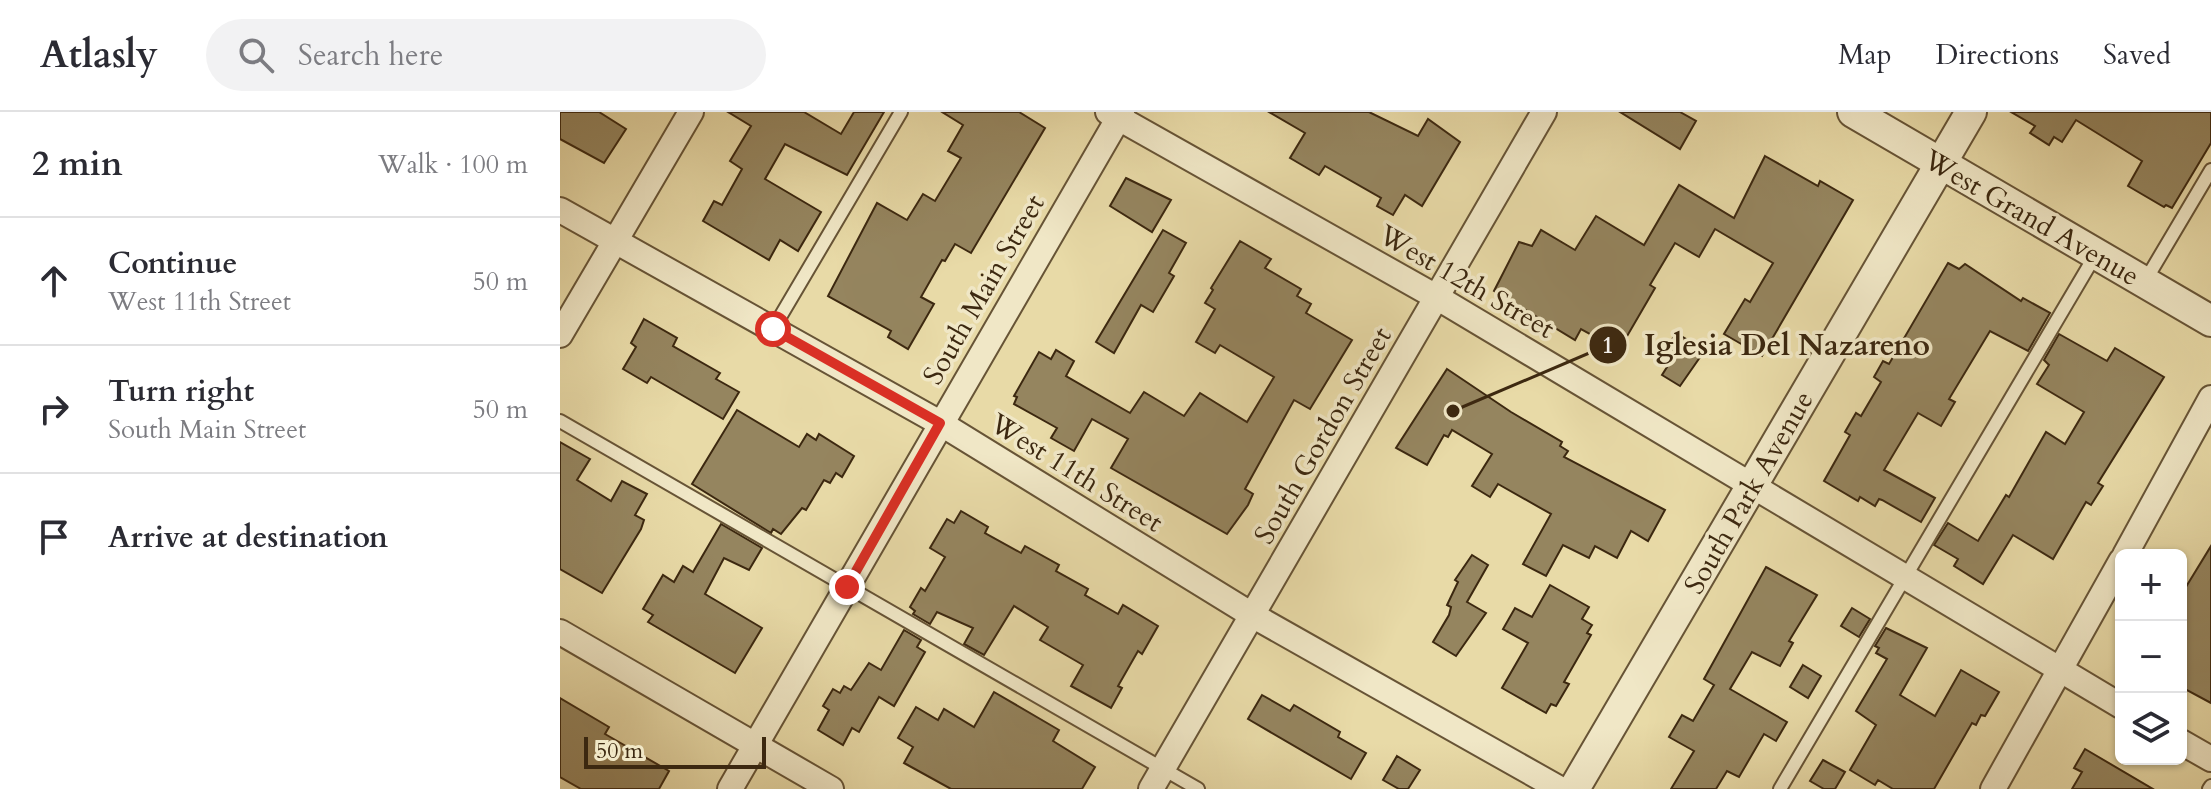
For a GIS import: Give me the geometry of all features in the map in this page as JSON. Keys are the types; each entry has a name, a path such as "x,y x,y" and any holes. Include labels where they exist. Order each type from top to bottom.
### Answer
{"street":[{"path":"560,335 691,112"},
{"name":"South Gordon Street","path":"1157,779 1544,112"},
{"name":"West Grand Avenue","path":"1853,112 2211,321"},
{"name":"South Park Avenue","path":"1574,789 1971,112"},
{"name":"West 12th Street","path":"1116,114 1753,483 2115,702"},
{"name":"South Main Street","path":"730,789 1116,114"},
{"name":"West 11th Street","path":"560,210 940,423 1252,615 1560,789"},
{"path":"2128,549 2211,398"},
{"path":"1993,789 2115,572"},
{"path":"560,632 831,789"},
{"path":"2187,745 2211,759"}],"lane":[{"path":"773,329 901,112"},
{"path":"2144,283 2211,170"},
{"path":"1780,789 2096,254"},
{"path":"560,421 847,587 1157,779 1198,789"}],"building":[{"path":"560,112 599,112 626,129 604,163 560,139"},
{"path":"728,112 804,112 841,134 854,112 884,112 847,175 785,144 765,179 821,212 798,251 780,240 769,260 703,221 714,201 722,205 742,169 730,161 751,126"},
{"path":"942,112 1019,112 1045,128 971,253 955,244 945,261 942,260 921,297 934,304 908,349 888,337 891,331 828,296 877,203 907,220 923,194 935,201 961,158 948,151 963,125"},
{"path":"1269,112 1369,112 1418,136 1428,119 1460,142 1422,206 1405,195 1393,215 1377,206 1381,198 1325,166 1319,175 1290,158 1305,133"},
{"path":"1620,112 1680,112 1696,121 1680,149"},
{"path":"2011,112 2211,112 2211,143 2172,208 2164,207 2128,186 2142,161 2076,120 2062,142 2054,137 2049,145 2030,133 2035,126"},
{"path":"1765,156 1818,186 1820,181 1853,200 1762,356 1724,334 1745,299 1750,302 1773,263 1715,229 1699,257 1675,243 1650,285 1655,288 1619,350 1581,329 1575,340 1494,291 1519,242 1532,246 1541,230 1575,250 1596,216 1644,245 1679,185 1734,218"},
{"path":"1126,178 1171,200 1152,232 1110,206"},
{"path":"1163,230 1186,243 1169,273 1174,276 1153,312 1141,305 1114,353 1096,342"},
{"path":"1240,241 1271,259 1265,268 1301,289 1297,296 1311,304 1306,313 1352,340 1310,409 1294,400 1245,489 1253,494 1248,505 1227,534 1111,468 1128,439 1092,419 1074,451 1051,438 1057,428 1014,404 1017,397 1014,396 1039,352 1051,359 1056,350 1074,361 1066,376 1130,413 1144,392 1184,416 1200,393 1247,422 1274,377 1220,345 1215,353 1196,342 1215,309 1205,303 1213,290 1211,288"},
{"path":"1948,263 1959,269 1965,264 2021,301 2023,298 2050,313 2028,351 1990,331 1949,399 1955,402 1941,426 1918,413 1884,470 1935,498 1921,522 1879,499 1875,506 1860,497 1858,501 1824,481 1850,435 1845,432 1856,413 1861,416 1881,382 1874,377 1883,361 1889,364"},
{"path":"644,319 677,338 673,346 720,373 716,379 739,392 723,419 651,377 647,383 623,369 636,347 631,343"},
{"path":"1676,333 1705,350 1680,386 1662,375 1667,367 1658,362"},
{"path":"2059,334 2107,361 2115,348 2164,377 2098,483 2103,486 2091,505 2086,502 2053,559 2013,535 1983,584 1954,566 1958,559 1934,545 1948,523 1978,541 2006,495 2009,497 2046,432 2065,444 2084,412 2037,384 2049,365 2044,360"},
{"path":"1447,369 1562,442 1560,446 1568,451 1564,457 1665,510 1648,541 1631,531 1617,558 1595,546 1589,558 1563,545 1546,576 1523,564 1551,514 1498,484 1490,497 1472,486 1492,454 1452,430 1448,437 1444,435 1427,465 1396,448"},
{"path":"737,410 799,447 807,434 816,440 819,434 854,456 842,477 836,473 830,483 824,480 806,510 802,508 781,534 773,529 771,533 692,484"},
{"path":"560,442 590,459 577,480 611,501 622,481 647,494 635,515 644,520 641,529 602,593 560,569"},
{"path":"961,511 988,527 985,533 1021,553 1025,546 1059,565 1056,571 1088,589 1085,595 1118,614 1123,605 1158,626 1142,654 1138,651 1118,686 1122,688 1111,708 1071,686 1083,665 1040,640 1048,627 1014,606 984,655 964,644 973,628 937,612 930,624 913,614 915,611 910,607 921,588 925,591 945,557 930,548 947,519 954,523"},
{"path":"721,524 762,548 749,570 724,558 705,594 762,628 735,673 648,622 653,615 643,609 663,575 674,582 683,566 693,572"},
{"path":"2211,546 2211,703 2187,690 2187,585"},
{"path":"1472,555 1488,565 1467,602 1486,613 1456,656 1433,642 1449,615 1451,607 1447,605 1458,582 1455,580"},
{"path":"1766,567 1817,595 1789,641 1793,643 1780,666 1752,652 1730,689 1787,722 1776,741 1764,734 1739,777 1727,771 1716,789 1671,789 1694,751 1669,737 1682,715 1693,721 1714,685 1704,679"},
{"path":"1550,585 1589,607 1582,619 1592,625 1587,633 1591,635 1564,682 1569,684 1556,706 1551,704 1546,713 1502,688 1528,643 1503,629 1515,608 1532,617"},
{"path":"1852,608 1870,619 1859,637 1841,626"},
{"path":"1886,628 1927,648 1900,695 1935,716 1961,670 1999,692 1985,716 1981,715 1976,725 1972,723 1934,789 1893,789 1878,780 1875,785 1850,770 1876,725 1856,711 1887,659 1876,653 1879,648 1875,646"},
{"path":"904,630 921,640 917,647 925,652 894,706 879,697 859,732 852,728 843,745 818,730 829,710 823,706 833,689 840,693 844,686 851,690 869,663 881,670"},
{"path":"1803,665 1821,676 1808,698 1790,687"},
{"path":"994,692 1059,730 1053,741 1095,767 1082,789 951,789 904,763 913,747 898,738 916,707 938,720 944,709 974,727"},
{"path":"1262,695 1290,711 1294,705 1340,732 1338,737 1366,753 1351,779 1248,719"},
{"path":"560,698 609,727 605,734 669,771 659,789 581,789 560,777"},
{"path":"2085,749 2153,789 2072,789 2082,772 2074,768"},
{"path":"1397,756 1420,770 1408,789 1399,789 1383,780"},
{"path":"1823,760 1845,772 1835,789 1824,789 1810,781"}],"place":[{"name":"Iglesia Del Nazareno","path":"1453,411"}],"route":[{"path":"773,329 940,423 847,587"}]}
